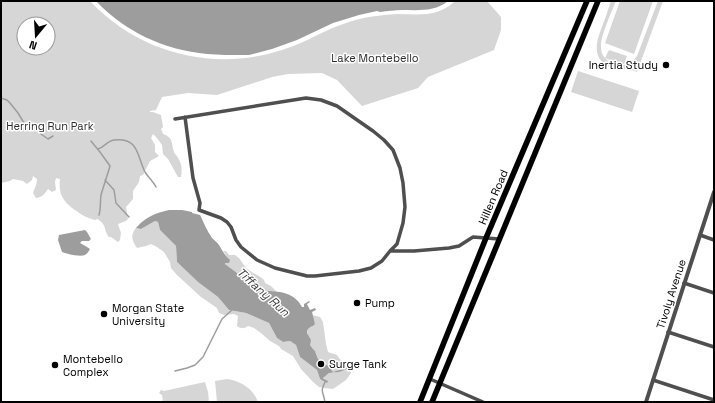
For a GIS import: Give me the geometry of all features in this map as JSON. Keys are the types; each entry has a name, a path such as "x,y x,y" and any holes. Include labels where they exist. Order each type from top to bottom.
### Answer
{"main road":[{"name":"Hillen Road","path":"420,402 486,238 586,1"},
{"name":"Hillen Road","path":"432,402 598,1"}],"street":[{"path":"176,119 185,117 306,98 331,103 384,140 393,150 404,183 404,223 397,244 382,262 371,268 359,271 307,276 275,268 257,260 239,245 229,223 221,218 199,210 200,203 194,178 185,117"},
{"name":"Tivoly Avenue","path":"646,402 714,192"},
{"path":"700,235 714,240"},
{"path":"390,251 450,248 459,246 473,237 499,239"},
{"path":"684,283 714,293"},
{"path":"668,332 714,346"},
{"path":"430,379 483,402"},
{"path":"653,380 714,400"}],"green space":[{"name":"Herring Run Park","path":"1,1 90,1 110,19 132,34 155,46 179,54 205,58 230,59 256,56 282,50 299,44 332,28 360,19 391,14 430,14 450,6 456,1 487,1 501,17 501,30 494,50 428,77 418,88 362,106 337,80 322,73 288,74 272,77 217,95 188,93 162,97 156,110 150,112 161,115 163,127 161,129 163,134 169,137 172,141 174,153 178,157 182,169 181,177 178,177 168,159 163,154 162,145 153,134 151,138 155,145 155,152 159,156 150,161 143,175 140,176 139,182 133,191 133,199 126,207 128,219 118,224 121,233 120,240 118,242 109,237 103,223 97,219 95,220 84,216 73,209 66,202 61,194 60,179 56,178 56,190 52,192 48,189 43,195 36,198 33,193 37,179 33,176 32,180 27,184 23,181 13,179 1,183"},
{"path":"611,1 616,1 601,43 601,51 609,62 617,65 626,64 634,60 637,56 658,1 663,1 637,72 632,70 633,66 622,70 610,67 600,59 597,54 597,42"},
{"path":"620,1 653,1 634,54 605,43"},
{"path":"609,50 627,56 624,64 622,65 605,58"},
{"path":"578,71 639,91 632,112 571,92"},
{"path":"155,221 158,222 160,230 176,246 177,262 198,282 218,297 229,310 246,313 269,323 277,338 283,342 290,341 296,345 300,357 317,370 320,379 322,380 329,373 334,373 346,368 331,372 326,364 318,359 316,353 310,345 307,331 315,324 312,315 320,317 323,322 328,352 337,355 350,370 351,373 346,380 333,389 319,387 301,369 293,356 281,349 254,328 248,326 241,328 237,326 238,316 234,314 224,315 219,313 217,308 201,297 177,275 171,268 170,262 164,252 151,244 137,248 132,238 136,228 141,229"},
{"path":"223,251 226,251 229,255 235,255 239,258 246,268 259,276 265,283 277,292 263,291 246,280 225,264 226,256"},
{"path":"227,379 237,381 246,386 256,397 258,402 217,402 215,381"},
{"path":"205,382 209,402 163,402 162,395 159,393 161,390 164,391"}],"water":[{"name":"Lake Montebello","path":"96,1 448,1 443,5 426,10 377,11 359,15 333,23 297,40 272,49 249,55 221,55 191,52 161,44 147,38 120,22"},
{"path":"169,210 182,210 200,215 212,238 230,260 229,263 225,264 262,290 289,294 296,299 302,307 304,307 304,304 309,301 310,302 307,304 310,310 315,308 316,310 312,312 315,324 307,331 311,340 310,345 315,351 318,359 333,372 347,369 329,373 323,378 328,381 327,383 320,379 317,370 300,357 296,345 290,341 283,342 277,338 269,323 246,313 229,310 218,297 198,282 177,262 176,246 160,230 158,222 155,221 141,229 136,228 151,216"},
{"path":"85,230 91,239 80,243 90,249 87,254 83,256 62,252 58,240 59,235"}],"waterway":[{"name":"Tiffany Run","path":"1,98 10,103 27,126 37,128 41,134 48,139 53,136"},
{"name":"Tiffany Run","path":"98,149 114,140 128,141 136,149 145,172 156,187"},
{"name":"Tiffany Run","path":"91,141 110,166 101,195 99,215"},
{"name":"Tiffany Run","path":"105,180 114,190 116,203 129,217"},
{"path":"175,371 195,365 203,357 222,319 232,310"},
{"name":"Tiffany Run","path":"325,382 322,390 325,402"}],"place":[{"name":"Inertia Study","path":"666,65"},
{"name":"Pump","path":"357,303"},
{"name":"Morgan State University","path":"104,314"},
{"name":"Surge Tank","path":"321,364"},
{"name":"Montebello Complex","path":"55,365"}]}
